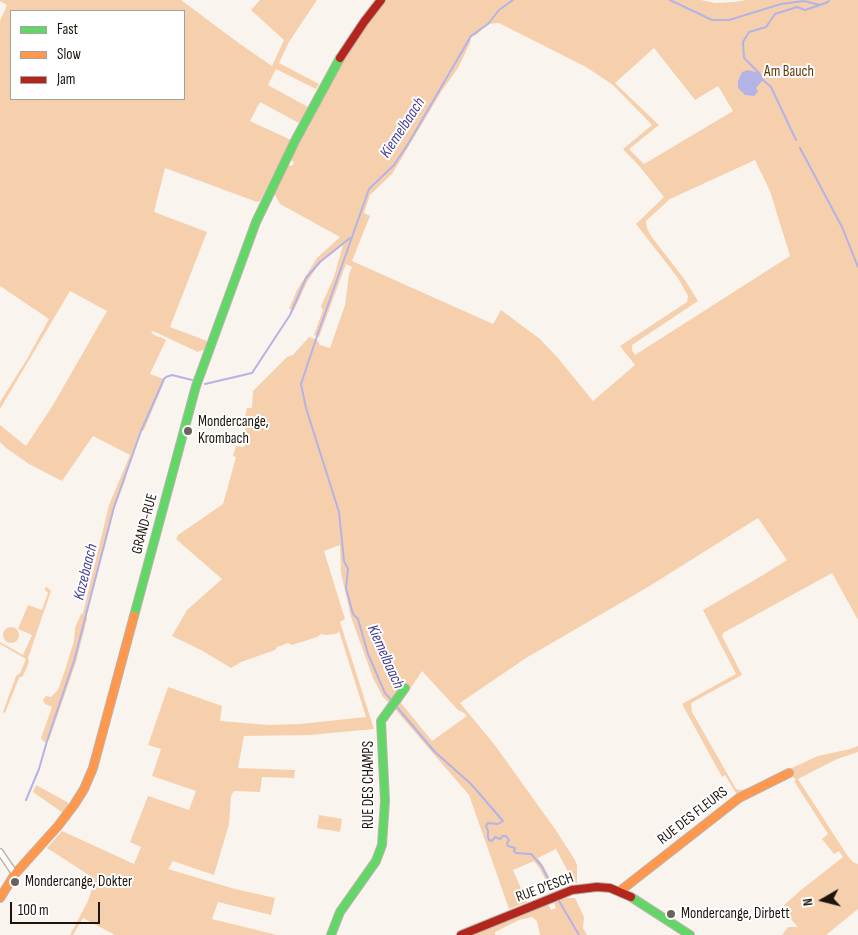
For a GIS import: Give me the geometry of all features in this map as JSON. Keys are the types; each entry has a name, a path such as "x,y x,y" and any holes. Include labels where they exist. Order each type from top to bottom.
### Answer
{"main road":[{"name":"GRAND-RUE","path":"0,898 15,874 74,805 93,768 196,386 256,222 295,141 344,52 381,0"},
{"name":"RUE DES CHAMPS","path":"331,935 340,912 376,861 382,845 385,801 381,721 405,688"},
{"name":"RUE DES FLEURS","path":"620,891 739,798 789,773"},
{"name":"RUE D'ESCH","path":"461,935 577,889 597,886 620,891 690,935"}],"street":[{"path":"0,852 15,874"}],"green space":[{"path":"0,0 181,0 272,66 284,40 251,10 260,0 317,0 289,42 279,63 319,84 316,89 276,69 268,85 308,107 299,123 260,102 250,121 291,140 260,201 257,202 165,168 154,212 207,232 170,327 207,341 204,350 198,352 153,331 151,333 166,340 150,374 164,379 164,382 144,430 141,431 125,476 126,478 115,507 102,552 86,613 87,619 76,662 49,740 44,742 41,738 52,707 45,704 43,700 46,696 51,697 58,690 74,641 75,628 83,613 109,505 130,455 93,436 62,481 29,464 0,442 0,425 26,446 53,405 107,311 70,291 0,409 0,402 49,319 0,286 0,21 7,5"},
{"name":"Am Bauch","path":"386,0 701,0 715,3 746,0 858,0 858,620 832,573 723,633 722,636 742,675 691,703 692,712 736,789 746,789 818,756 858,746 858,752 837,759 798,779 847,855 853,862 858,864 858,909 826,935 782,935 788,927 798,927 781,908 843,857 839,851 834,854 822,839 828,834 794,781 796,780 789,773 739,798 725,775 722,777 682,704 736,674 703,610 787,560 758,518 648,587 526,658 460,703 494,744 555,829 575,860 577,865 577,883 574,883 556,849 538,858 556,890 552,892 534,861 513,870 527,902 509,909 469,795 394,708 404,695 401,703 432,741 467,716 458,710 422,671 408,692 405,689 396,700 393,698 388,702 383,697 373,678 351,617 341,573 340,545 324,551 345,619 340,622 374,729 310,735 244,736 238,768 295,770 294,778 262,777 260,792 234,791 231,796 229,824 214,875 173,861 168,869 235,889 275,898 271,915 218,902 212,919 277,935 115,935 83,918 73,935 70,935 88,901 95,879 47,848 62,831 134,864 141,847 130,842 148,796 189,810 196,791 152,776 161,749 148,745 168,687 222,706 220,721 269,725 300,724 366,717 339,631 336,634 321,634 292,645 288,643 231,668 201,650 172,636 187,610 222,579 176,539 178,535 223,504 236,457 233,456 236,446 244,447 247,438 244,422 247,408 252,408 253,391 287,357 293,355 309,337 317,340 320,345 330,348 345,305 349,274 352,267 346,264 319,337 314,335 323,310 321,306 334,277 343,245 320,262 307,282 294,310 289,309 297,290 317,258 340,237 280,204 275,195 272,196 285,170 289,165 292,166 294,162 290,160 346,54","holes":["499,23 586,67 613,85 652,125 623,149 664,197 636,224 678,278 688,296 687,302 620,346 635,365 593,401 540,339 501,310 493,324 352,261 370,216 364,213 370,195 392,174 441,92 458,68 471,37 488,24","654,48 695,100 718,86 733,111 644,164 629,149 659,125 615,83","755,160 770,191 790,256 635,355 632,345 698,301 647,228 646,221 670,199"]},
{"path":"47,587 51,591 28,658 29,662 23,676 19,678 5,713 3,712 16,676 20,673 26,659 0,644 0,642 23,655 32,635 18,629 28,605 42,610 48,593 45,590"},
{"path":"8,627 14,627 19,632 17,641 8,643 3,638 3,632"},
{"path":"36,785 69,803 63,813 33,792"},
{"path":"319,815 342,819 340,832 317,828"},
{"path":"566,898 575,898 584,917 583,928 587,935 540,935 537,921 532,917 519,920 495,932 495,935 472,935 540,906 548,904 551,910 556,908 554,903"}],"water":[{"path":"748,70 759,73 763,80 756,88 758,92 754,96 745,95 738,88 738,81 742,72"}],"waterway":[{"name":"Kiemelbaach","path":"316,339 369,189 394,165 471,36 488,24 499,10 513,0"},
{"name":"Kiemelbaach","path":"670,0 712,20 729,20 781,4 804,1 820,5 829,0"},
{"path":"796,140 771,87 744,58 743,42 749,32 766,27 775,14 797,7 805,10 820,5"},
{"path":"800,148 842,227 858,267"},
{"name":"Kazebaach","path":"205,384 252,373 290,315 306,278 320,262 350,238"},
{"name":"Kiemelbaach","path":"316,339 301,384 306,408 339,512 344,561 348,569 346,588 353,614 358,619 368,654 385,693 393,702"},
{"name":"Kazebaach","path":"26,800 39,769 74,661 114,507 141,431 164,379 172,375 192,380"},
{"name":"Kiemelbaach","path":"396,706 435,752 471,784 503,821 498,824 488,823 486,826 489,840 492,841 495,837 500,839 506,836 509,840 508,846 515,848 514,851 516,853 531,854 541,865 554,890"},
{"name":"Kiemelbaach","path":"559,901 579,935"}],"traffic: fast":[{"path":"134,616 196,386 256,222 295,141 340,58"},
{"path":"331,935 340,912 376,861 382,845 385,801 381,721 405,688"},
{"path":"631,897 690,935"}],"traffic: slow":[{"path":"0,898 15,874 58,826 84,789 93,768 134,616"},
{"path":"620,891 739,798 789,773"}],"traffic: jam":[{"path":"340,58 381,0"},
{"path":"461,935 572,890 597,887 610,888 631,897"}],"place":[{"name":"Mondercange, Krombach","path":"188,431"},
{"name":"Mondercange, Dokter","path":"15,882"},
{"name":"Mondercange, Dirbett","path":"671,914"}]}
